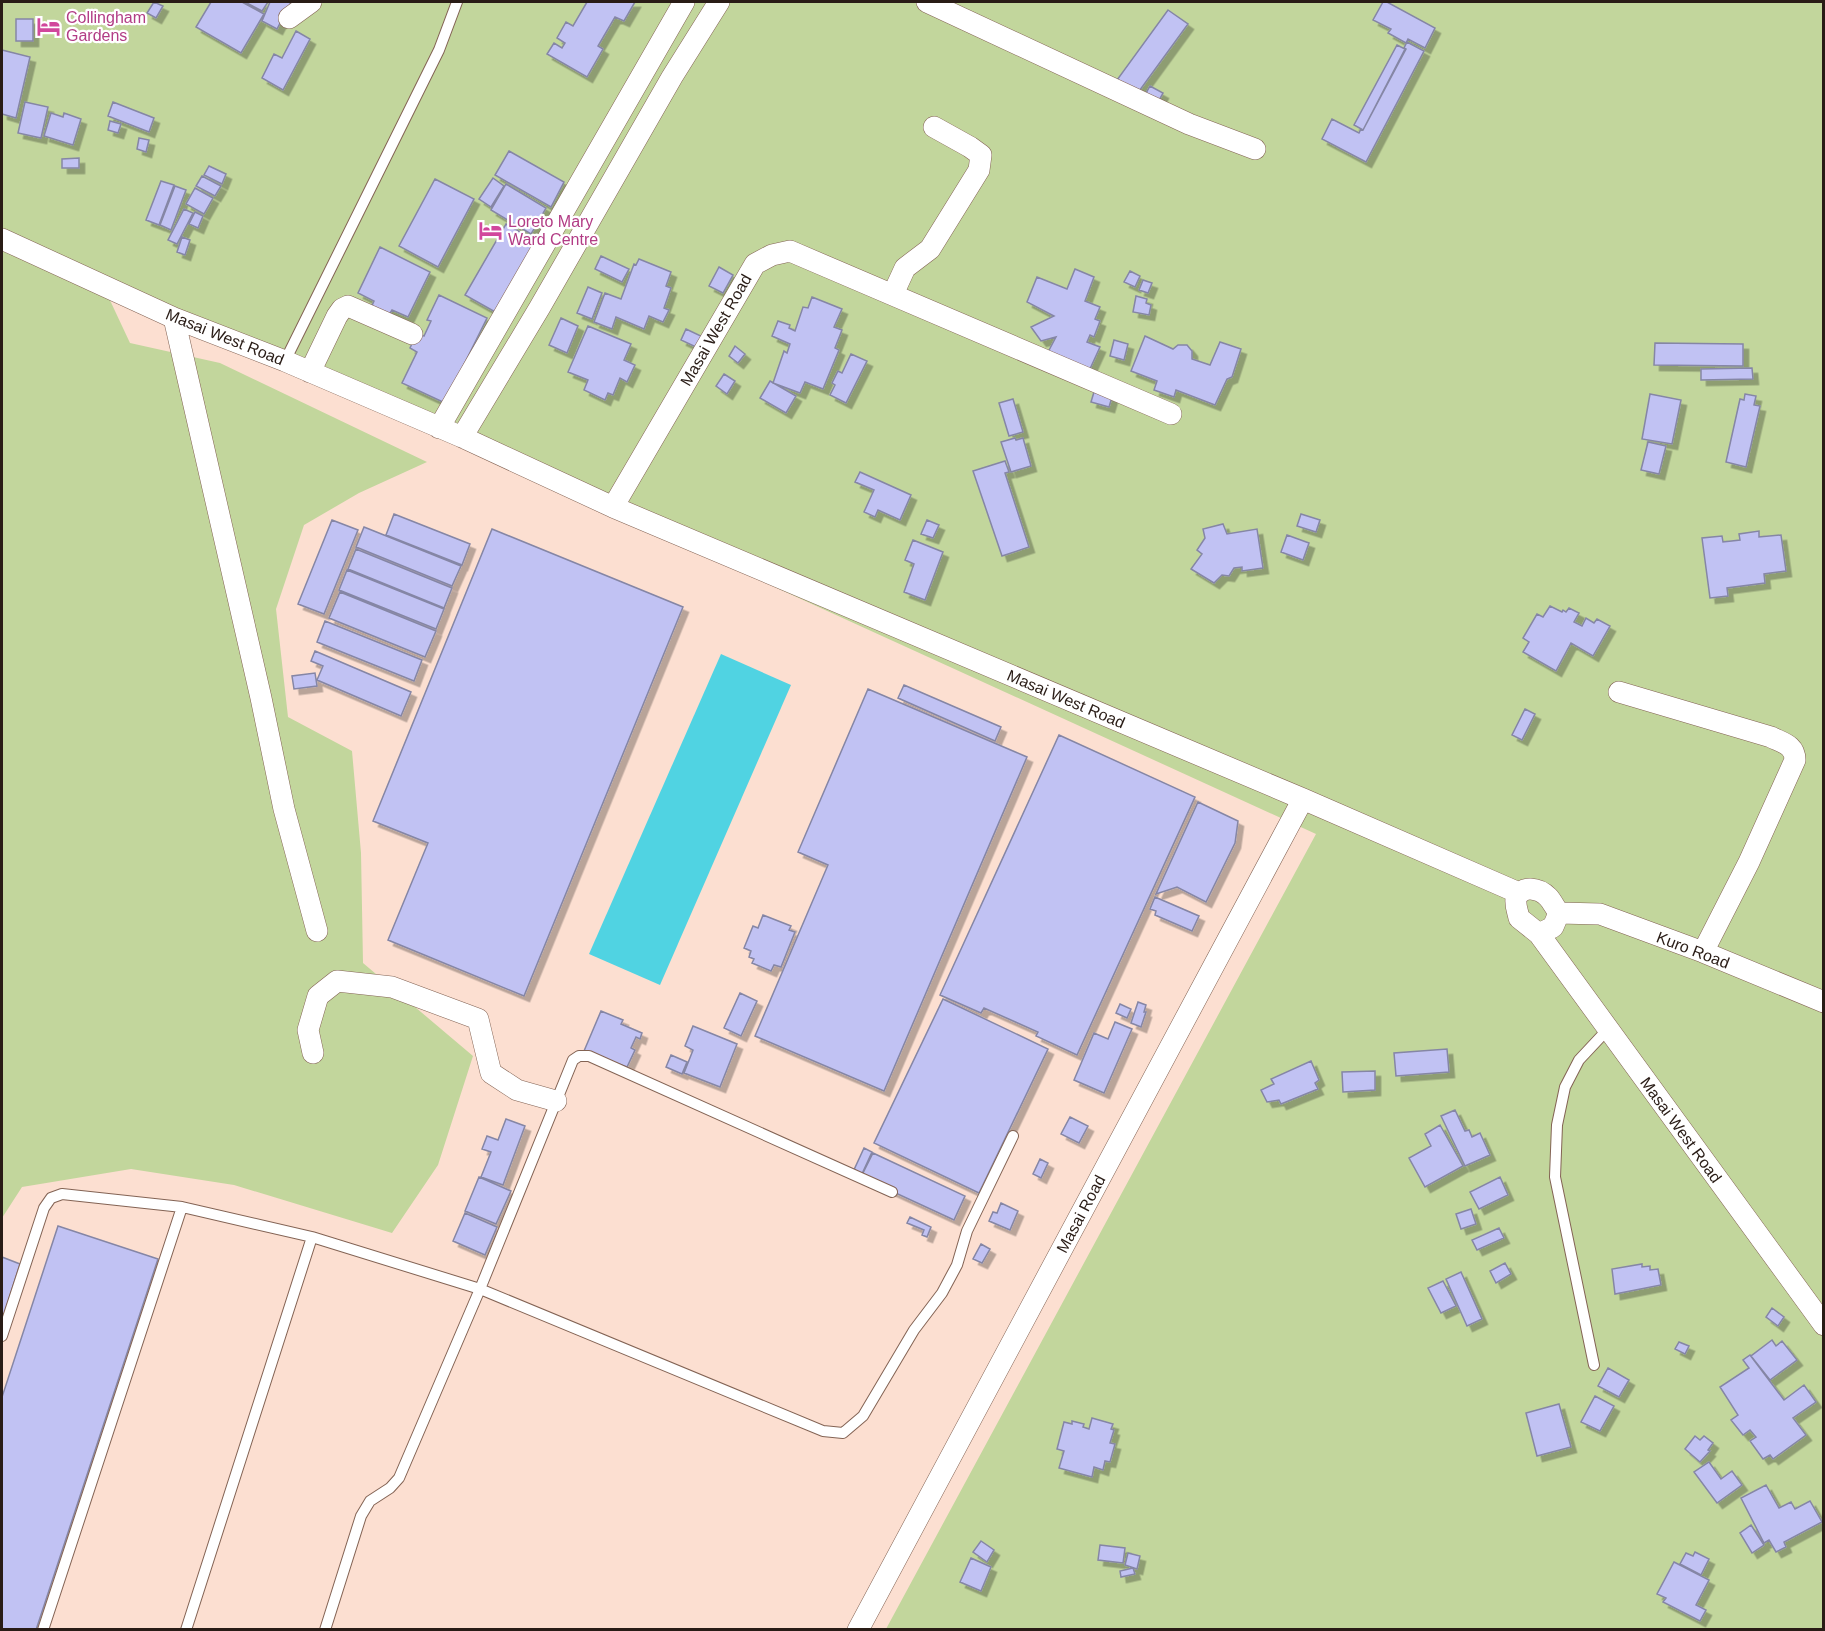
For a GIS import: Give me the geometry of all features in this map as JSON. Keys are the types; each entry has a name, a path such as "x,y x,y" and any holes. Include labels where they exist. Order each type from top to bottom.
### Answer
{"street":[{"path":"289,18 311,2"},
{"path":"439,428 684,2"},
{"path":"462,437 540,307 672,76 719,2"},
{"path":"927,2 1189,124 1255,149"},
{"path":"892,294 905,268 930,249 979,170 981,155 934,127"},
{"name":"Masai West Road","path":"2,239 174,318 285,361 462,437 613,507 1303,799 1519,893"},
{"name":"Masai West Road","path":"613,507 755,264 772,255 790,251 1171,414"},
{"path":"310,372 337,316 342,309 348,306 412,334"},
{"path":"174,318 259,686 284,809 317,931"},
{"path":"1619,692 1771,737 1791,746 1795,752 1795,760 1753,852 1703,952"},
{"name":"Masai Road","path":"858,1629 1303,799"},
{"path":"1526,889 1537,890 1548,897 1559,913 1553,927 1539,934 1520,918 1516,905 1519,893 1526,889"},
{"name":"Kuro Road","path":"1559,913 1600,914 1703,952 1824,1002"},
{"name":"Masai West Road","path":"1539,934 1824,1325"},
{"path":"313,1053 308,1029 318,996 337,981 392,987 478,1019 491,1073 517,1090 556,1101"}],"lane":[{"path":"285,361 439,50 457,2"},
{"path":"1594,1365 1555,1177 1557,1125 1565,1087 1579,1060 1608,1029"},
{"path":"325,1629 361,1516 370,1501 390,1488 399,1478 480,1289 573,1060 579,1056 589,1056 892,1192"},
{"path":"2,1336 44,1208 51,1198 62,1194 183,1207 312,1237 480,1289 823,1431 843,1433 863,1416 914,1330 942,1293 957,1265 967,1231 1013,1136"},
{"path":"43,1629 183,1207"},
{"path":"186,1629 312,1237"}],"green space":[{"path":"2,2 1823,2 1823,1629 886,1629 1316,834 100,279 130,343 220,363 427,462 359,493 304,525 276,609 288,717 352,751 361,853 363,963 473,1056 438,1165 392,1233 234,1185 131,1169 22,1187 2,1218"}],"water":[{"path":"721,654 791,685 660,985 589,954"}],"building":[{"path":"154,2 163,6 156,18 147,13"},
{"path":"211,2 242,2 264,14 241,53 196,27"},
{"path":"245,2 268,2 262,11"},
{"path":"270,2 291,2 277,29 262,21"},
{"path":"587,2 635,2 624,21 615,17 598,46 603,49 587,77 547,54 554,43 562,48 565,43 557,38 566,22 573,26"},
{"path":"1383,2 1435,28 1425,48 1408,39 1406,43 1388,33 1391,29 1373,20"},
{"path":"1168,10 1188,24 1137,94 1117,80"},
{"path":"16,19 33,19 33,41 16,41"},
{"path":"296,31 310,39 283,90 262,78 274,54 282,58"},
{"path":"1407,42 1424,51 1366,162 1322,139 1332,119 1359,133 1361,129 1363,130 1406,49 1404,48"},
{"path":"1397,45 1405,49 1363,130 1354,125"},
{"path":"2,50 30,57 16,118 2,114"},
{"path":"1150,86 1163,93 1158,102 1145,95"},
{"path":"25,102 48,107 41,138 18,133"},
{"path":"113,102 154,118 149,132 108,116"},
{"path":"51,113 63,117 64,113 81,119 73,145 44,136"},
{"path":"110,121 121,124 118,133 108,130"},
{"path":"139,138 149,140 146,152 137,149"},
{"path":"509,151 564,182 551,207 495,175"},
{"path":"79,158 79,168 62,168 62,159"},
{"path":"209,166 226,174 222,184 204,175"},
{"path":"202,176 221,186 215,196 196,186"},
{"path":"493,178 504,186 491,207 479,199"},
{"path":"435,179 474,199 438,267 399,246"},
{"path":"161,181 174,185 159,225 146,220"},
{"path":"506,184 546,208 531,234 491,210"},
{"path":"175,186 186,190 171,230 160,225"},
{"path":"195,188 213,198 204,214 186,204"},
{"path":"184,209 193,213 177,244 168,240"},
{"path":"195,212 203,216 198,228 189,224"},
{"path":"506,224 538,242 497,313 465,295"},
{"path":"182,237 190,240 185,255 177,252"},
{"path":"380,247 430,272 408,317 392,310 387,318 370,310 374,301 358,293"},
{"path":"601,256 629,269 622,282 595,269"},
{"path":"639,259 671,272 666,286 671,288 664,308 669,310 663,322 649,316 644,329 616,317 612,329 594,322 605,293 621,299 634,264 636,265"},
{"path":"719,267 733,275 723,293 709,286"},
{"path":"1075,269 1094,277 1085,301 1100,307 1095,319 1100,321 1094,337 1090,335 1087,342 1100,347 1089,371 1047,354 1056,337 1041,341 1031,327 1054,316 1027,302 1037,277 1067,289"},
{"path":"1130,271 1140,276 1135,287 1124,282"},
{"path":"1143,280 1152,283 1148,293 1139,290"},
{"path":"588,287 602,293 592,319 577,313"},
{"path":"439,295 487,318 445,403 402,383 417,352 410,348 417,333 424,336 431,321 427,320"},
{"path":"1136,296 1147,299 1146,303 1151,305 1149,315 1133,312"},
{"path":"812,297 842,309 834,327 842,330 835,348 839,350 823,389 805,382 800,393 773,383 784,351 787,353 790,344 772,336 778,321 790,325 789,328 795,331 803,307 808,308"},
{"path":"561,318 578,326 567,353 549,345"},
{"path":"588,326 631,344 624,360 635,365 627,382 620,378 613,395 608,393 605,400 584,390 588,380 568,372"},
{"path":"686,329 703,337 698,348 681,340"},
{"path":"1145,336 1173,349 1178,345 1187,345 1192,351 1192,359 1210,365 1220,342 1241,349 1232,377 1227,379 1215,405 1176,390 1174,397 1154,390 1157,381 1131,371"},
{"path":"1114,340 1128,344 1124,360 1110,356"},
{"path":"1655,343 1743,344 1743,366 1654,365"},
{"path":"735,346 745,354 738,363 729,356"},
{"path":"851,354 867,361 846,403 830,395 835,385 832,383 838,371 842,373"},
{"path":"1752,368 1753,379 1701,380 1701,369"},
{"path":"724,374 735,381 727,394 716,386"},
{"path":"770,381 796,396 786,413 760,398"},
{"path":"1094,392 1112,397 1109,407 1091,402"},
{"path":"1650,394 1681,400 1672,444 1642,439"},
{"path":"1745,394 1756,396 1754,405 1760,406 1746,467 1726,462 1740,399 1744,400"},
{"path":"1013,399 1023,432 1009,436 999,403"},
{"path":"1015,438 1016,440 1023,438 1031,466 1011,472 1001,442"},
{"path":"1648,442 1666,446 1659,474 1641,470"},
{"path":"1005,461 1009,472 1005,473 1029,547 1002,556 973,471"},
{"path":"860,472 911,495 900,520 878,510 875,517 864,512 874,490 855,482"},
{"path":"394,514 470,544 462,565 386,535"},
{"path":"1301,514 1320,520 1316,532 1297,526"},
{"path":"332,520 358,530 324,614 298,604"},
{"path":"927,520 939,525 933,538 921,534"},
{"path":"1223,524 1227,534 1257,529 1263,568 1242,571 1242,567 1234,568 1229,576 1222,575 1214,583 1191,569 1202,554 1197,550 1205,538 1203,529"},
{"path":"364,527 461,566 452,586 356,547"},
{"path":"492,529 683,607 524,996 388,940 428,843 373,821"},
{"path":"1759,531 1759,537 1781,535 1786,571 1764,574 1765,583 1727,588 1728,596 1710,598 1702,538 1722,536 1723,542 1740,540 1739,534"},
{"path":"1287,535 1309,543 1303,560 1281,552"},
{"path":"913,540 943,552 925,600 904,592 914,564 905,560"},
{"path":"356,549 452,588 444,608 348,569"},
{"path":"347,570 444,609 436,629 339,590"},
{"path":"340,592 436,631 425,657 329,618"},
{"path":"1550,606 1562,612 1563,610 1566,612 1569,608 1579,613 1574,622 1582,626 1586,618 1594,623 1597,619 1610,626 1593,656 1571,643 1556,671 1523,652 1529,642 1523,638 1537,614 1543,617"},
{"path":"325,621 422,660 414,681 317,642"},
{"path":"315,651 411,692 401,716 317,680 323,666 311,661"},
{"path":"315,673 317,686 294,689 292,676"},
{"path":"904,685 1001,727 995,741 898,698"},
{"path":"868,689 1027,757 884,1091 755,1036 828,865 798,852"},
{"path":"1525,709 1535,714 1522,740 1512,735"},
{"path":"1059,735 1195,797 1077,1055 1036,1036 1038,1032 984,1008 981,1013 940,995"},
{"path":"1198,802 1238,821 1235,843 1206,902 1177,887 1156,894"},
{"path":"1155,897 1199,916 1192,931 1155,915 1156,911 1150,909"},
{"path":"763,915 791,926 789,930 795,932 781,967 774,965 771,971 752,963 754,959 749,957 751,951 744,948 753,926 758,928"},
{"path":"740,993 757,1001 741,1036 724,1028"},
{"path":"943,999 1048,1049 979,1193 874,1143"},
{"path":"1138,1002 1146,1005 1141,1027 1131,1023"},
{"path":"1120,1004 1131,1009 1127,1018 1116,1013"},
{"path":"601,1011 623,1020 621,1024 642,1033 640,1039 636,1037 631,1048 635,1050 627,1067 584,1051"},
{"path":"1115,1022 1132,1029 1104,1093 1074,1080 1094,1033 1108,1039"},
{"path":"693,1026 737,1044 720,1087 684,1073 693,1050 685,1046"},
{"path":"1447,1049 1449,1072 1396,1076 1394,1053"},
{"path":"671,1055 687,1062 682,1074 666,1067"},
{"path":"1311,1061 1319,1080 1315,1083 1318,1089 1281,1104 1279,1100 1267,1102 1261,1090 1274,1084 1271,1079"},
{"path":"1375,1071 1375,1090 1343,1092 1342,1072"},
{"path":"1455,1110 1465,1131 1469,1130 1472,1137 1480,1133 1490,1155 1465,1166 1441,1116"},
{"path":"1070,1117 1088,1126 1079,1143 1061,1134"},
{"path":"506,1119 525,1126 503,1185 481,1177 491,1152 482,1149 487,1136 498,1140"},
{"path":"1440,1125 1463,1166 1425,1187 1409,1158 1431,1146 1425,1134"},
{"path":"864,1148 872,1152 861,1176 853,1172"},
{"path":"873,1153 965,1196 954,1220 861,1177"},
{"path":"1040,1159 1048,1163 1041,1178 1033,1174"},
{"path":"479,1177 511,1191 496,1224 465,1211"},
{"path":"1500,1177 1508,1195 1479,1209 1470,1192"},
{"path":"1001,1203 1018,1211 1010,1230 989,1221 993,1212 997,1213"},
{"path":"1471,1209 1476,1224 1461,1229 1456,1214"},
{"path":"465,1213 497,1227 485,1255 453,1241"},
{"path":"910,1217 931,1227 927,1237 922,1235 924,1230 907,1223"},
{"path":"58,1226 158,1259 36,1630 2,1630 2,1397"},
{"path":"1499,1228 1504,1238 1477,1250 1472,1240"},
{"path":"981,1244 990,1249 982,1263 973,1259"},
{"path":"2,1257 20,1264 2,1321"},
{"path":"1505,1263 1511,1274 1496,1283 1490,1271"},
{"path":"1642,1264 1642,1267 1650,1266 1650,1270 1658,1269 1661,1285 1615,1294 1612,1269"},
{"path":"1461,1272 1482,1319 1467,1326 1446,1279"},
{"path":"1443,1281 1456,1306 1441,1313 1428,1288"},
{"path":"1772,1308 1784,1317 1778,1326 1766,1317"},
{"path":"1772,1340 1776,1346 1782,1341 1797,1360 1770,1380 1751,1356"},
{"path":"1679,1342 1689,1346 1685,1354 1675,1349"},
{"path":"1750,1355 1784,1400 1804,1385 1816,1402 1793,1418 1806,1435 1773,1459 1770,1455 1763,1459 1750,1441 1756,1437 1750,1430 1743,1435 1731,1420 1738,1415 1720,1387 1749,1368 1743,1360"},
{"path":"1608,1368 1629,1380 1619,1397 1598,1386"},
{"path":"1595,1396 1614,1406 1600,1431 1581,1422"},
{"path":"1559,1404 1571,1447 1537,1456 1526,1413"},
{"path":"1092,1418 1113,1424 1111,1429 1114,1430 1110,1443 1115,1444 1110,1462 1105,1461 1103,1470 1094,1467 1092,1477 1059,1468 1064,1451 1057,1449 1064,1422 1084,1424 1083,1427 1089,1429"},
{"path":"1695,1436 1700,1440 1704,1436 1713,1443 1708,1450 1710,1451 1700,1462 1685,1449"},
{"path":"1709,1462 1721,1479 1732,1471 1742,1485 1717,1503 1694,1472"},
{"path":"1766,1485 1779,1508 1791,1502 1795,1509 1810,1501 1822,1522 1784,1542 1786,1547 1776,1552 1769,1540 1764,1543 1741,1498"},
{"path":"1751,1525 1764,1545 1752,1553 1740,1533"},
{"path":"981,1541 994,1550 987,1562 973,1552"},
{"path":"1100,1545 1125,1548 1123,1563 1098,1560"},
{"path":"1695,1552 1709,1559 1701,1575 1680,1564 1686,1553 1693,1556"},
{"path":"1128,1553 1140,1556 1137,1569 1125,1565"},
{"path":"971,1558 991,1567 981,1591 960,1582"},
{"path":"1674,1562 1709,1580 1696,1605 1706,1610 1700,1621 1663,1602 1666,1598 1657,1594"},
{"path":"1133,1568 1135,1574 1121,1577 1120,1571"}],"place":[{"name":"Collingham Gardens","path":"48,26"},
{"name":"Loreto Mary Ward Centre","path":"490,230"}]}
